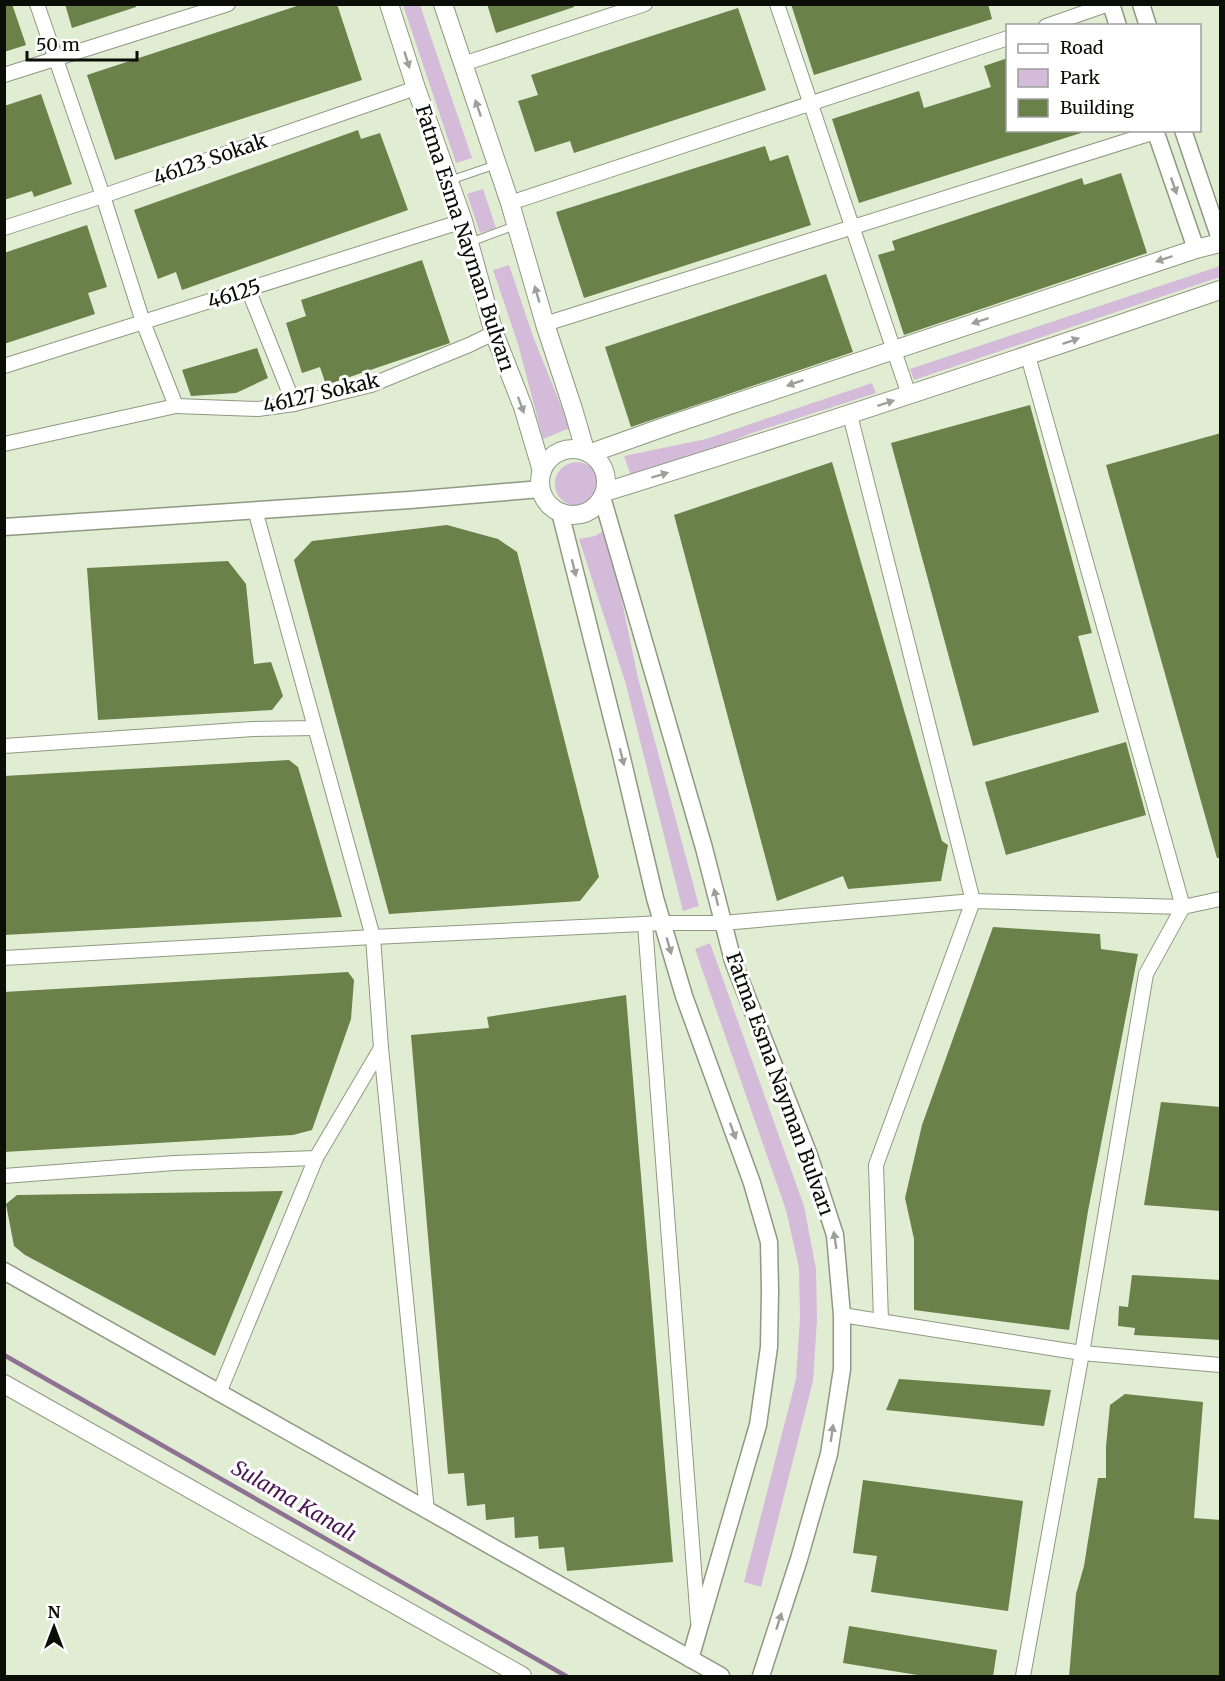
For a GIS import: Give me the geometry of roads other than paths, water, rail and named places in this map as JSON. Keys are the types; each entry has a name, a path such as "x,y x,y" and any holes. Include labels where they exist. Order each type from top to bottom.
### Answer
{"main road":[{"name":"Fatma Esma Nayman Bulvarı","path":"390,4 416,88 463,221 494,333 523,407 541,480"},
{"path":"443,4 510,203 545,324 588,452"},
{"path":"588,452 1221,241"},
{"path":"603,495 1028,356 1221,290"},
{"path":"574,448 588,452 599,461 604,470 606,481 603,495 588,511 579,514 560,512 544,498 541,480 547,461 554,454 564,450 574,448"},
{"path":"4,1384 522,1677"}],"street":[{"path":"37,4 103,196 143,322 176,406"},
{"path":"4,75 228,4"},
{"path":"463,64 645,4"},
{"path":"777,4 909,395"},
{"path":"1052,24 1110,4 1117,24"},
{"path":"1141,4 1147,24"},
{"path":"510,203 1006,39"},
{"name":"46123 Sokak","path":"4,228 416,88"},
{"path":"545,324 1152,132"},
{"path":"1155,132 1196,249"},
{"path":"1184,132 1221,241"},
{"name":"46125","path":"4,366 463,221"},
{"path":"248,289 294,404"},
{"name":"46127 Sokak","path":"4,444 176,406 258,409 294,404 370,385 494,333"},
{"path":"1023,1677 1082,1353 1146,974 1183,907 1028,356"},
{"path":"850,414 973,901 876,1164 881,1321"},
{"path":"4,526 255,510 541,480"},
{"name":"Fatma Esma Nayman Bulvarı","path":"603,495 704,848 733,961 809,1155 835,1235 842,1315 842,1369 829,1454 799,1559 761,1677"},
{"path":"255,510 373,937 381,1048 427,1511"},
{"path":"560,512 663,924 684,996 752,1183 769,1242 771,1291 769,1347 758,1425 690,1659"},
{"path":"4,747 253,729 315,728"},
{"path":"4,958 373,937 645,924 723,923 973,901 1183,907 1221,899"},
{"path":"645,924 699,1629"},
{"path":"219,1393 316,1158 381,1048"},
{"path":"4,1176 174,1163 316,1158"},
{"path":"4,1271 721,1677"},
{"path":"842,1315 1082,1353 1221,1365"}],"lane":[{"path":"448,181 497,164"},
{"path":"469,243 516,225"}],"waterway":[{"name":"Sulama Kanalı","path":"4,1355 566,1676"}]}
